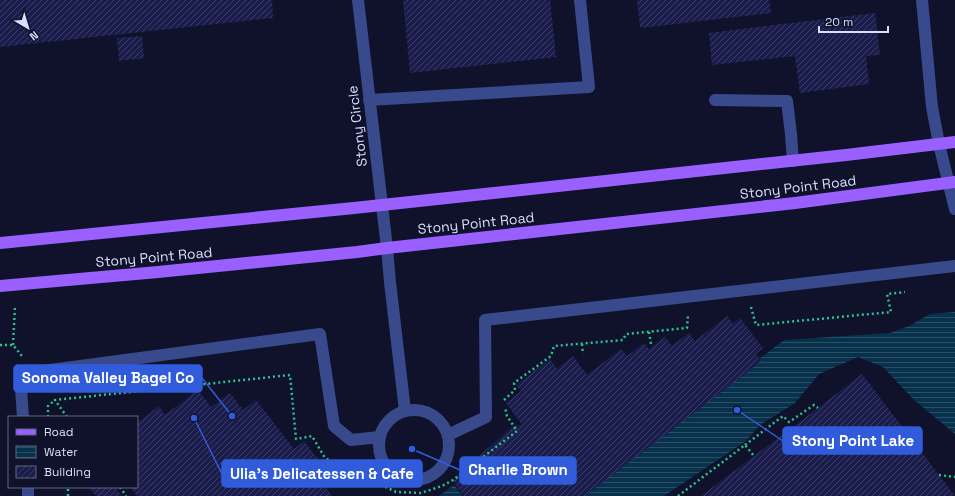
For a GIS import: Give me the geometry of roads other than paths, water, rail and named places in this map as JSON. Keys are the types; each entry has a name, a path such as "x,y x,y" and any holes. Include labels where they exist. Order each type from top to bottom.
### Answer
{"main road":[{"name":"Stony Point Road","path":"0,243 346,209 955,142"},
{"name":"Stony Point Road","path":"0,286 341,254 795,203 951,182"}],"street":[{"name":"Stony Circle","path":"358,0 405,411"},
{"path":"369,100 589,87 580,0"},
{"path":"922,0 932,107 939,144 951,182 955,209"},
{"path":"715,100 787,101 792,134 793,161"},
{"path":"448,435 486,417 485,320 955,266"},
{"path":"23,416 20,374 320,334 334,426 351,440 380,437"},
{"path":"412,409 424,411 435,416 443,424 448,435 450,447 447,459 440,469 431,476 419,480 408,480 397,476 382,460 379,449 380,437 384,427 391,418 401,412 412,409"}],"water":[{"path":"955,312 955,434 913,399 883,367 858,357 819,374 795,403 760,425 746,441 664,496 578,496 784,340 890,333 909,326 930,314"},
{"path":"454,485 463,496 439,496"}],"place":[{"name":"Stony Point Lake","path":"737,410"},
{"name":"Sonoma Valley Bagel Co","path":"232,416"},
{"name":"Ulia's Delicatessen & Cafe","path":"194,418"},
{"name":"Charlie Brown","path":"412,449"}]}
